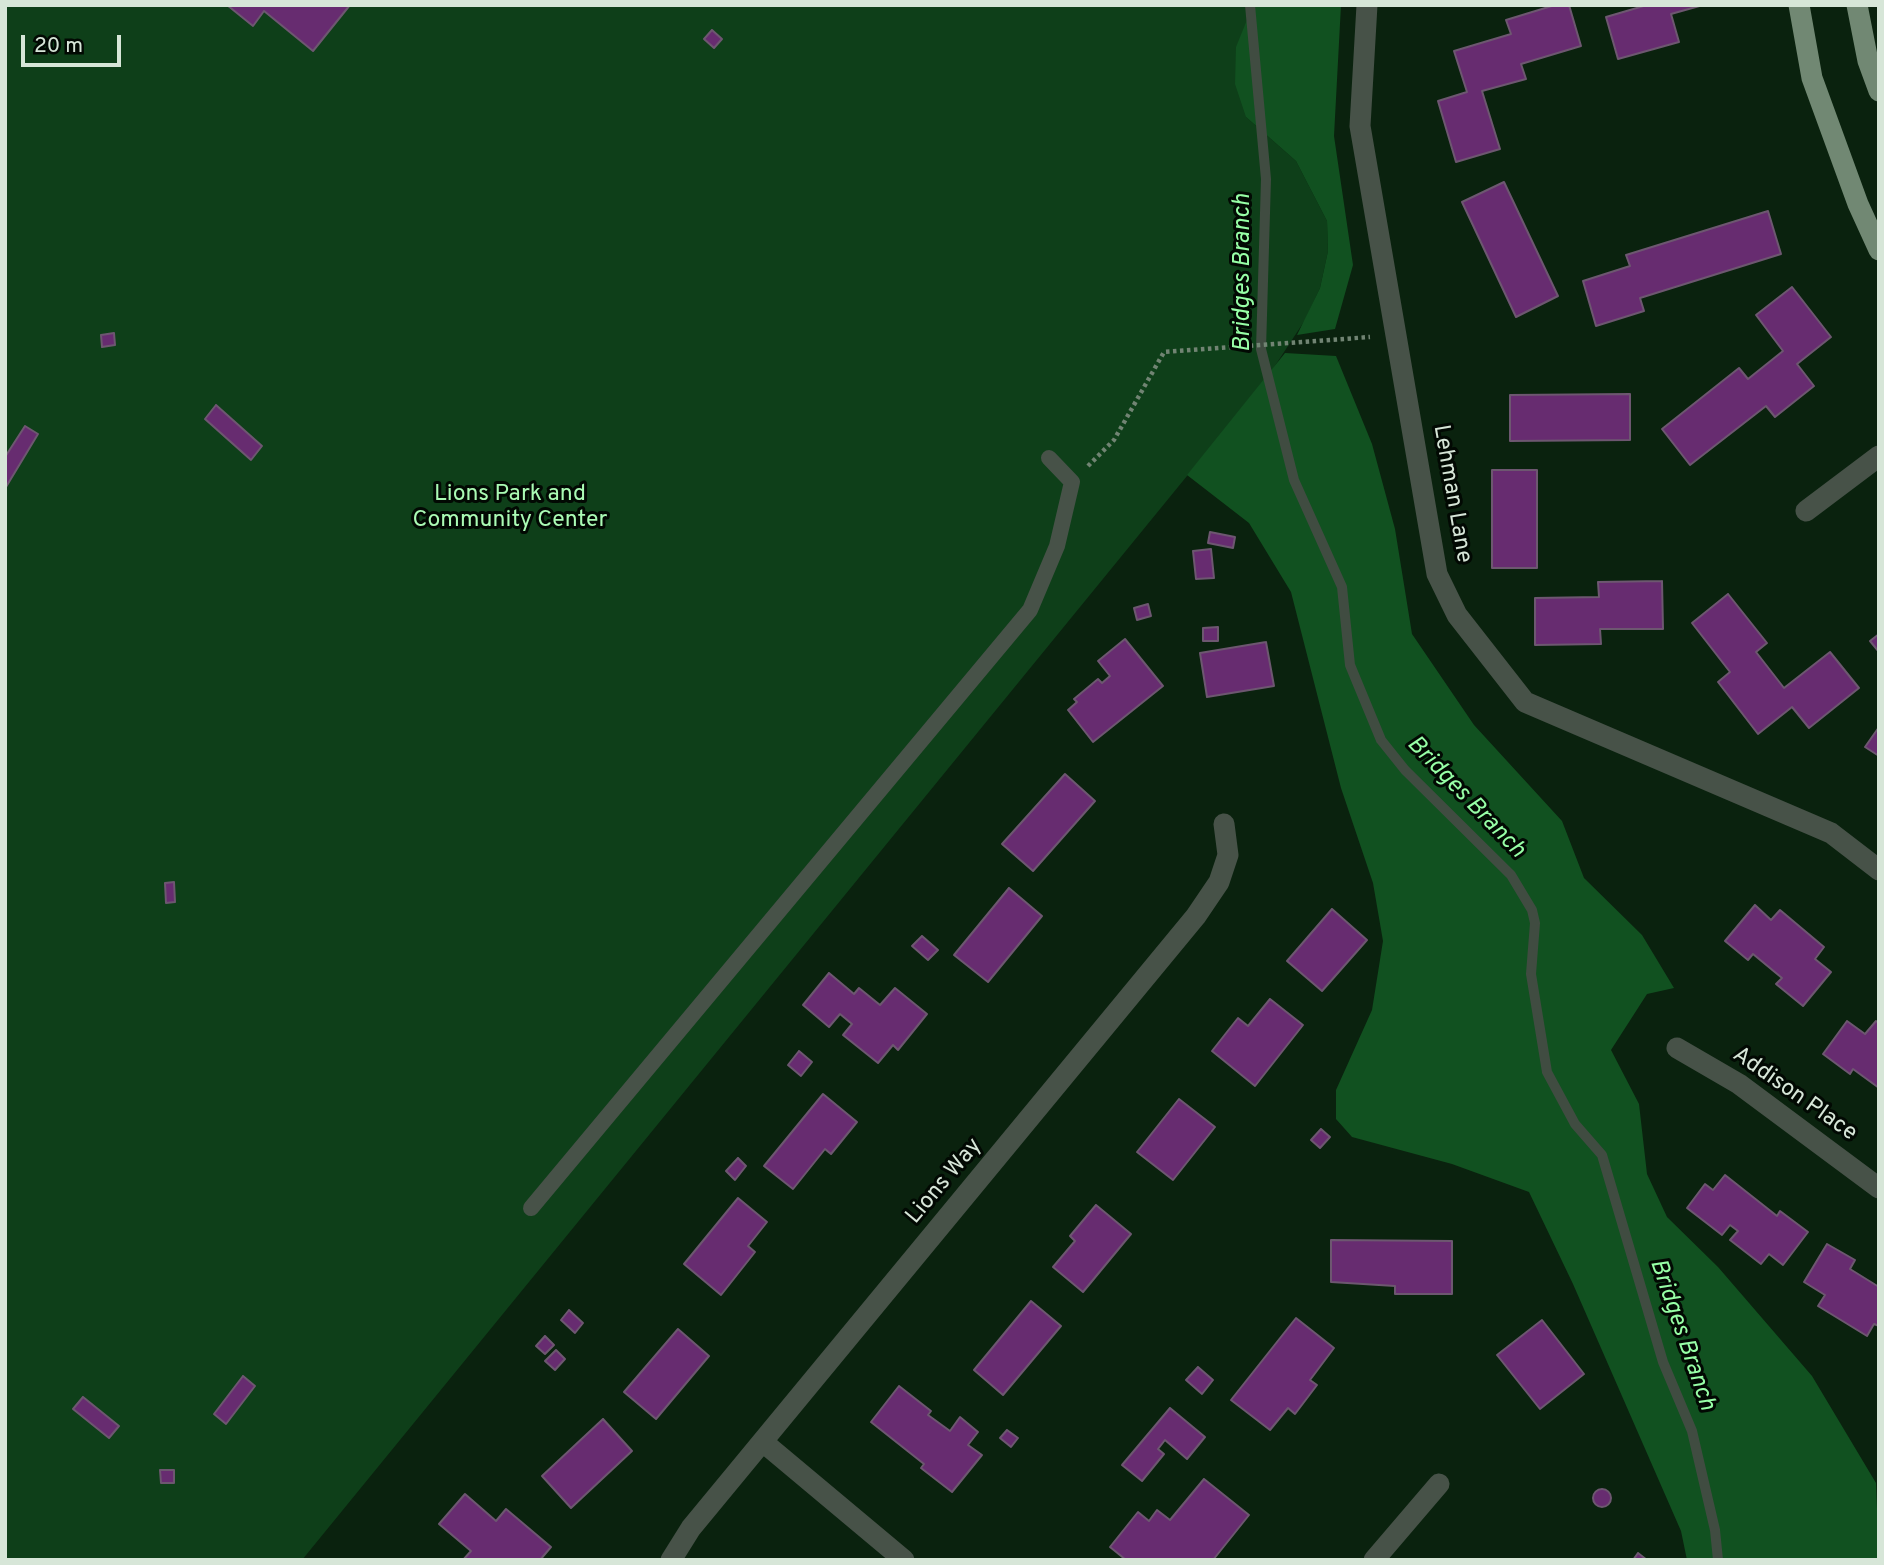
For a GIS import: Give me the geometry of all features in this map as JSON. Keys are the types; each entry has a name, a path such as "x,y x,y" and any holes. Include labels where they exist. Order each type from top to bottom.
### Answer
{"main road":[{"path":"1799,5 1812,78 1858,204 1879,250"},
{"path":"1857,5 1868,61 1879,90"}],"street":[{"name":"Lehman Lane","path":"1367,5 1360,127 1437,574 1457,615 1525,702 1831,833 1879,870"},
{"path":"1806,511 1879,456"},
{"name":"Lions Way","path":"671,1560 691,1528 1196,916 1219,882 1228,855 1224,824"},
{"name":"Addison Place","path":"1677,1048 1739,1084 1879,1188"},
{"path":"763,1442 904,1560"},
{"path":"1374,1560 1439,1483"}],"lane":[{"path":"531,1208 1030,610 1057,546 1072,482 1049,458"}],"path":[{"path":"1072,482 1114,440 1164,352 1396,335"}],"green space":[{"name":"Lions Park and Community Center","path":"5,5 1253,5 1249,13 1246,117 1296,161 1327,221 1328,251 1320,288 1305,320 1267,378 302,1560 5,1560"},
{"path":"1253,5 1341,5 1334,136 1353,265 1335,329 1297,335 1320,288 1328,251 1327,221 1296,161 1246,117 1235,84 1236,47"},
{"path":"1285,353 1336,356 1372,444 1395,529 1412,634 1474,725 1562,821 1584,878 1642,935 1674,988 1647,994 1611,1050 1639,1104 1647,1174 1667,1217 1718,1267 1812,1376 1876,1483 1879,1560 1687,1560 1681,1531 1573,1284 1529,1192 1452,1164 1352,1137 1336,1119 1336,1090 1372,1010 1383,941 1373,883 1341,788 1291,592 1249,523 1187,475"}],"building":[{"path":"227,5 350,5 313,51 264,11 253,26"},
{"path":"1555,5 1569,5 1581,46 1521,64 1526,79 1482,91 1500,149 1456,162 1438,101 1467,92 1454,51 1511,34 1506,20"},
{"path":"1647,5 1703,5 1671,14 1679,42 1618,59 1606,17"},
{"path":"712,30 722,39 714,48 704,39"},
{"path":"1504,182 1558,296 1516,317 1462,202"},
{"path":"1768,211 1781,254 1640,298 1644,311 1596,326 1583,281 1630,266 1626,255"},
{"path":"1792,287 1831,337 1797,364 1814,386 1775,417 1766,406 1690,465 1662,429 1739,368 1748,379 1783,351 1756,315"},
{"path":"114,333 115,345 102,347 101,335"},
{"path":"1630,394 1630,440 1510,441 1510,395"},
{"path":"216,405 262,446 251,460 205,419"},
{"path":"25,426 38,434 6,487 5,457"},
{"path":"1492,470 1537,470 1537,568 1492,568"},
{"path":"1210,532 1235,537 1233,548 1208,543"},
{"path":"1211,549 1214,578 1196,579 1193,551"},
{"path":"1662,581 1663,629 1600,629 1601,644 1535,645 1535,598 1599,597 1598,582"},
{"path":"1728,594 1767,643 1756,652 1784,688 1830,652 1859,688 1809,728 1792,707 1758,734 1718,682 1730,672 1692,623"},
{"path":"1148,604 1151,616 1137,620 1134,608"},
{"path":"1218,627 1218,641 1203,641 1203,628"},
{"path":"1879,634 1879,652 1870,641"},
{"path":"1125,639 1163,686 1093,742 1068,710 1077,702 1074,699 1098,679 1102,683 1110,676 1098,661"},
{"path":"1266,642 1274,686 1207,697 1200,653"},
{"path":"1879,727 1879,756 1865,747"},
{"path":"1065,774 1095,801 1033,871 1002,844"},
{"path":"174,882 175,902 166,903 165,883"},
{"path":"1009,888 1042,916 988,982 954,955"},
{"path":"1755,905 1771,920 1780,910 1824,947 1815,959 1831,972 1803,1006 1776,984 1782,978 1753,954 1748,960 1725,941"},
{"path":"1332,909 1367,940 1322,991 1287,961"},
{"path":"922,936 938,950 928,960 912,946"},
{"path":"829,973 854,994 859,988 880,1005 895,988 927,1014 898,1050 893,1045 878,1063 843,1035 852,1024 840,1014 829,1027 803,1005"},
{"path":"1270,999 1303,1025 1255,1086 1212,1051 1238,1018 1248,1026"},
{"path":"1847,1021 1865,1034 1876,1021 1879,1023 1879,1088 1853,1069 1850,1074 1823,1054"},
{"path":"799,1051 812,1062 801,1076 788,1065"},
{"path":"823,1094 857,1122 831,1154 825,1149 793,1189 764,1166"},
{"path":"1179,1099 1215,1127 1173,1180 1137,1152"},
{"path":"1321,1129 1330,1137 1320,1148 1311,1140"},
{"path":"738,1158 746,1166 735,1180 726,1171"},
{"path":"1725,1175 1777,1216 1780,1211 1808,1232 1783,1265 1769,1254 1761,1264 1730,1240 1738,1231 1730,1225 1722,1235 1687,1208 1705,1184 1713,1190"},
{"path":"738,1198 767,1222 748,1246 755,1252 721,1295 684,1264"},
{"path":"1096,1205 1131,1234 1083,1292 1053,1267 1075,1241 1070,1236"},
{"path":"1331,1240 1452,1241 1452,1294 1395,1294 1395,1286 1331,1282"},
{"path":"1827,1244 1855,1260 1850,1269 1879,1287 1879,1326 1874,1324 1867,1336 1818,1306 1825,1295 1804,1282"},
{"path":"1031,1301 1061,1326 1003,1395 974,1370"},
{"path":"569,1310 583,1323 575,1333 561,1320"},
{"path":"1296,1318 1334,1348 1310,1380 1317,1385 1295,1414 1288,1408 1270,1430 1231,1400"},
{"path":"1542,1320 1584,1374 1540,1409 1497,1355"},
{"path":"678,1329 709,1356 656,1419 624,1392"},
{"path":"545,1336 554,1345 545,1354 536,1346"},
{"path":"556,1350 565,1359 555,1370 545,1361"},
{"path":"1198,1367 1213,1380 1202,1394 1186,1380"},
{"path":"243,1376 255,1386 226,1424 214,1414"},
{"path":"899,1386 931,1411 928,1415 950,1431 960,1417 978,1432 968,1445 982,1455 952,1492 921,1468 924,1464 871,1422"},
{"path":"83,1397 119,1426 109,1438 73,1409"},
{"path":"1170,1408 1205,1437 1187,1459 1165,1440 1158,1449 1164,1454 1142,1481 1122,1465"},
{"path":"603,1419 632,1451 571,1508 542,1476"},
{"path":"1007,1430 1018,1438 1011,1447 1000,1438"},
{"path":"160,1470 174,1470 174,1483 161,1483"},
{"path":"1204,1479 1249,1515 1213,1560 1126,1560 1110,1547 1138,1512 1149,1521 1157,1510 1170,1520"},
{"path":"1602,1489 1608,1492 1611,1498 1608,1504 1602,1507 1596,1504 1593,1498 1596,1492"},
{"path":"465,1494 496,1521 506,1509 551,1547 540,1560 463,1560 471,1551 439,1524"},
{"path":"1638,1553 1647,1560 1633,1560"}],"waterway":[{"name":"Bridges Branch","path":"1250,5 1266,179 1261,349 1294,480 1342,587 1350,665 1381,740 1405,770 1511,875 1532,910 1535,923 1531,974 1547,1072 1575,1124 1602,1155 1663,1362 1692,1431 1715,1530 1718,1560"}]}
